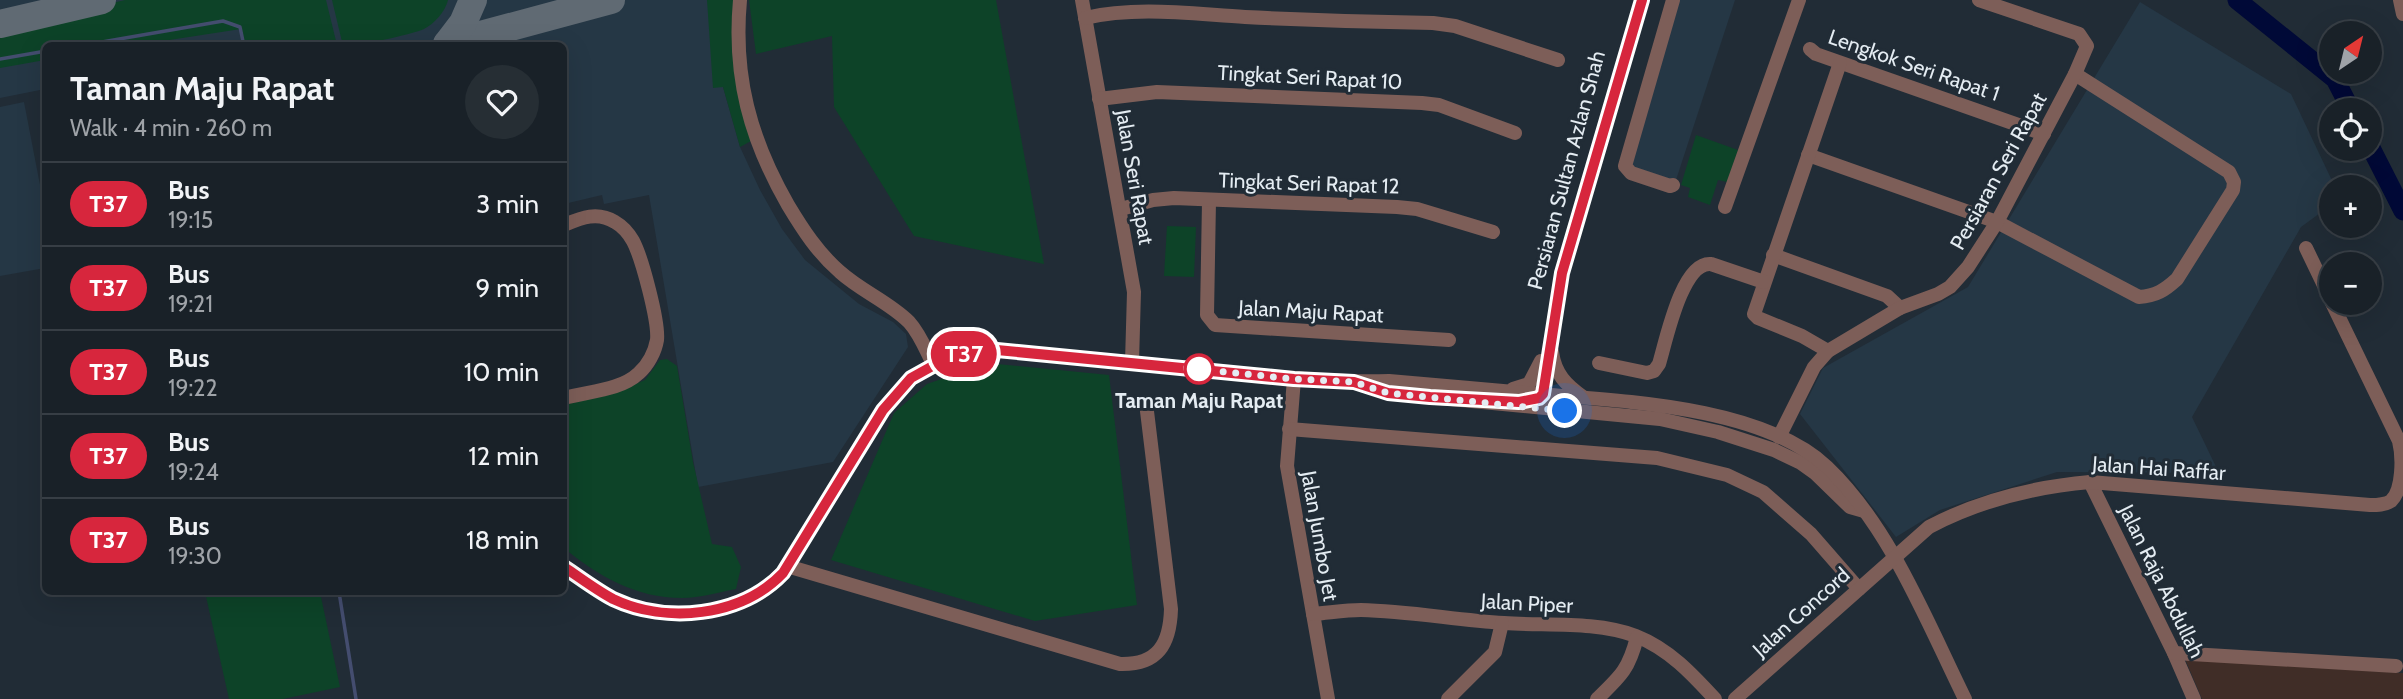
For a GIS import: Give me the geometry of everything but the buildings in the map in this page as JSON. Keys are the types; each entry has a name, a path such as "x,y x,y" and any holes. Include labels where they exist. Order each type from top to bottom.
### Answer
{"street":[{"path":"740,0 739,64 747,109 757,143 774,181 816,250 841,273 911,324 933,364"},
{"name":"Jalan Seri Rapat","path":"1082,0 1134,292 1132,362"},
{"name":"Persiaran Sultan Azlan Shah","path":"1539,395 1541,361 1557,271 1584,170 1636,0"},
{"name":"Persiaran Sultan Azlan Shah","path":"1539,395 1562,273 1642,0"},
{"path":"1673,0 1625,166 1631,173 1674,185"},
{"path":"1725,207 1799,0"},
{"name":"Persiaran Seri Rapat","path":"1779,437 1796,398 1814,367 1828,351 1899,308 1950,287 1968,267 1997,222 2075,74 2087,46 2079,34 1979,0"},
{"path":"2400,0 2403,14"},
{"path":"1085,18 1109,12 1138,11 1433,23 1455,26 1558,60"},
{"name":"Lengkok Seri Rapat 1","path":"1810,49 1840,63 2043,134"},
{"path":"1828,351 1754,314 1840,63"},
{"path":"1808,155 1997,222 2139,297 2152,297 2177,279 2233,190 2234,182 2229,172 2075,74"},
{"name":"Tingkat Seri Rapat 10","path":"1099,99 1157,92 1422,103 1439,105 1515,133"},
{"name":"Tingkat Seri Rapat 12","path":"1121,209 1153,200 1174,198 1407,207 1493,232"},
{"name":"Jalan Maju Rapat","path":"1209,201 1207,315 1215,325 1449,340"},
{"path":"567,224 590,216 601,217 622,227 637,250 657,324 655,348 636,375 613,387 567,397"},
{"path":"2306,248 2319,274"},
{"path":"1773,255 1887,296 1899,308"},
{"path":"1599,363 1647,373 1654,371 1659,364 1685,282 1698,267 1711,264 1764,282"},
{"path":"2339,315 2393,426 2403,457"},
{"path":"1551,341 1553,364 1562,380 1584,398"},
{"path":"567,568 612,598 654,611 705,612 740,602 776,580 787,566 883,410 911,378 933,364 978,351 997,350 1294,379 1390,381 1640,403 1724,417 1779,437 1826,466 1858,501 1894,557 1965,699"},
{"path":"1498,390 1515,389 1529,384 1541,361"},
{"name":"Jalan Jumbo Jet","path":"1294,379 1286,466 1328,699"},
{"path":"1354,382 1388,393 1660,419 1718,432 1801,463"},
{"path":"1430,397 1519,402 1539,395 1621,416"},
{"path":"787,566 1120,664 1134,664 1151,658 1165,644 1171,628 1171,609 1146,403"},
{"path":"1289,429 1657,458 1727,475 1763,492 1811,534 1859,589"},
{"path":"1751,443 1770,442 1779,437"},
{"path":"1779,437 1786,451 1850,507 1864,512"},
{"name":"Jalan Hai Raffar","path":"1894,557 1929,527 1965,509 2052,485 2090,482 2383,505 2398,494 2403,457"},
{"name":"Jalan Raja Abdullah","path":"2090,482 2194,699"},
{"name":"Jalan Concord","path":"1735,699 1894,557"},
{"name":"Jalan Piper","path":"1313,614 1360,610 1502,623 1600,628 1637,637 1654,645 1684,665 1715,699"},
{"path":"1448,699 1495,652 1502,623"},
{"path":"1597,699 1624,672 1631,660 1637,637"},
{"path":"2174,653 2396,666"}],"shaded area":[{"path":"0,0 719,0 723,87 740,147 760,190 782,229 805,260 859,304 893,322 906,334 908,347 833,462 698,487 649,195 604,204 602,195 567,203 567,42 313,42 242,29 244,42 42,42 42,90 0,98"},
{"path":"1676,0 1735,0 1674,186 1623,169"},
{"path":"2140,2 2291,94 2319,153 2319,161 2323,161 2329,175 2319,175 2319,214 2301,227 2192,417 2219,473 2057,472 1940,510 1896,537 1800,414 1823,368 1968,287"},
{"path":"24,102 42,195 42,269 0,276 0,107"},
{"path":"2185,659 2403,673 2403,699 2202,699"}],"green space":[{"path":"125,0 326,0 336,42 243,42 241,29 156,42 42,42 42,61 0,68 0,30"},
{"path":"332,0 448,0 439,17 424,29 372,42 342,42"},
{"path":"707,0 734,0 751,141 740,147 723,87 713,88"},
{"path":"749,0 996,0 1044,264 914,236 834,107 832,36 756,54"},
{"path":"1696,135 1738,150 1727,182 1718,180 1710,205 1688,197 1690,188 1681,185"},
{"path":"1167,226 1196,227 1194,277 1164,276"},
{"path":"667,359 677,366 693,462 712,544 732,547 741,567 736,589 689,598 649,594 618,584 567,550 567,404 617,392 645,380 660,360"},
{"path":"987,363 1109,375 1137,605 1035,621 831,560 894,413 927,384"},
{"path":"206,595 321,595 340,687 283,699 229,699"}],"waterway":[{"path":"2237,0 2335,79 2345,98"},
{"path":"102,42 223,21 240,27 243,42"},
{"path":"0,59 42,52"},
{"path":"2378,161 2403,211"},
{"path":"339,595 356,699"}],"taxiway":[{"path":"0,24 102,0"},
{"path":"449,42 463,23 473,0"},
{"path":"454,42 611,0"}],"bus line":[{"name":"T37","path":"567,569 612,598 654,611 705,612 723,609 754,595 783,573 883,410 911,378 947,358 978,351 997,350 1294,379 1354,382 1388,393 1430,397 1519,402 1541,397 1562,273 1642,0"}],"place":[{"name":"Taman Maju Rapat","path":"1199,369"}],"route":[{"path":"1199,369 1186,368 1354,382 1388,393 1565,411"}]}
